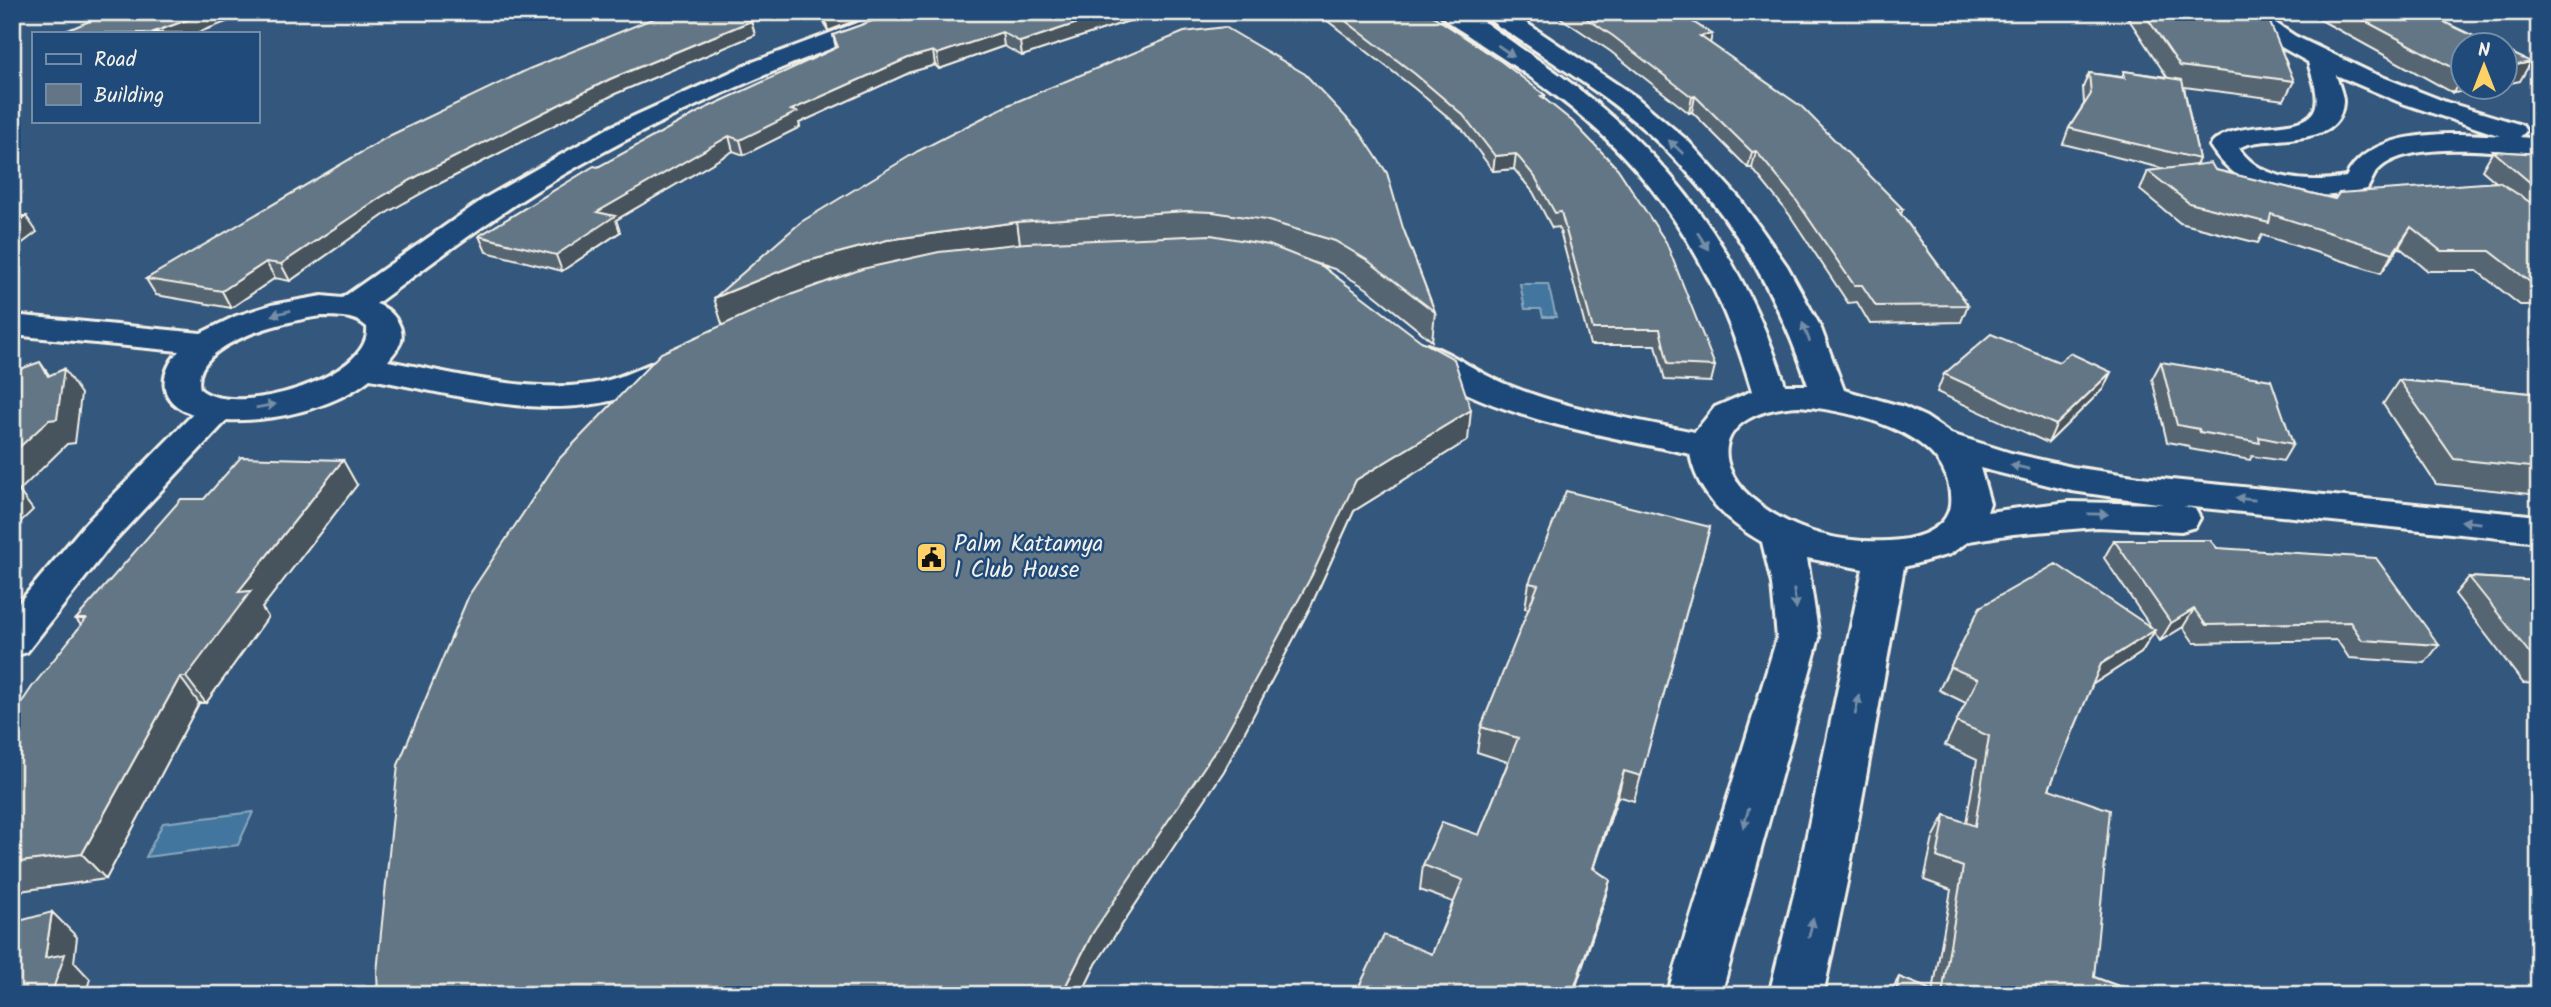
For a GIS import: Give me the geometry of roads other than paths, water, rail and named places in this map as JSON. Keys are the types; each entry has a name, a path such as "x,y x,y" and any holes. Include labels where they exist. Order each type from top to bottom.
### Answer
{"street":[{"path":"349,307 440,241 529,184 615,135 783,58 909,12"},
{"path":"1450,12 1594,112 1664,185 1716,261 1747,324 1771,397"},
{"path":"1494,12 1629,103 1687,157 1730,206 1770,262 1803,325 1829,396"},
{"path":"2245,12 2290,43 2319,58 2412,98 2539,138"},
{"path":"2319,58 2330,102 2325,117 2306,128 2272,135 2234,137 2224,146 2229,158 2247,172 2277,183 2309,189 2339,189 2357,183 2367,164 2392,151 2429,144 2539,146"},
{"path":"349,307 371,313 383,324 385,340 374,357 362,367 323,391 287,403 251,409 218,409 195,403 183,392 181,377 190,360 208,344 233,329 262,317 303,308 349,307"},
{"path":"12,324 208,344"},
{"path":"1393,332 1432,361 1469,382 1512,399 1707,446"},
{"path":"362,367 515,392 562,396 588,394 628,385 714,347"},
{"path":"1939,442 1964,472 1971,503 1957,530 1940,543 1915,551 1886,555 1832,550 1779,533 1746,514 1723,492 1710,469 1707,446 1713,429 1727,415 1747,404 1771,397 1829,396 1869,405 1907,421 1939,442 2003,463 2072,479 2141,489 2539,529"},
{"path":"12,641 99,533 218,409"},
{"path":"1957,530 2017,518 2083,513 2152,515 2539,555"},
{"path":"1695,995 1798,638 1797,601 1779,533"},
{"path":"1796,995 1822,882 1886,555"}],"water":[{"path":"1520,284 1548,284 1556,317 1543,317 1541,309 1525,309"},
{"path":"253,812 238,845 146,857 163,823"}],"place":[{"name":"Palm Kattamya 1 Club House","path":"931,558"}]}
